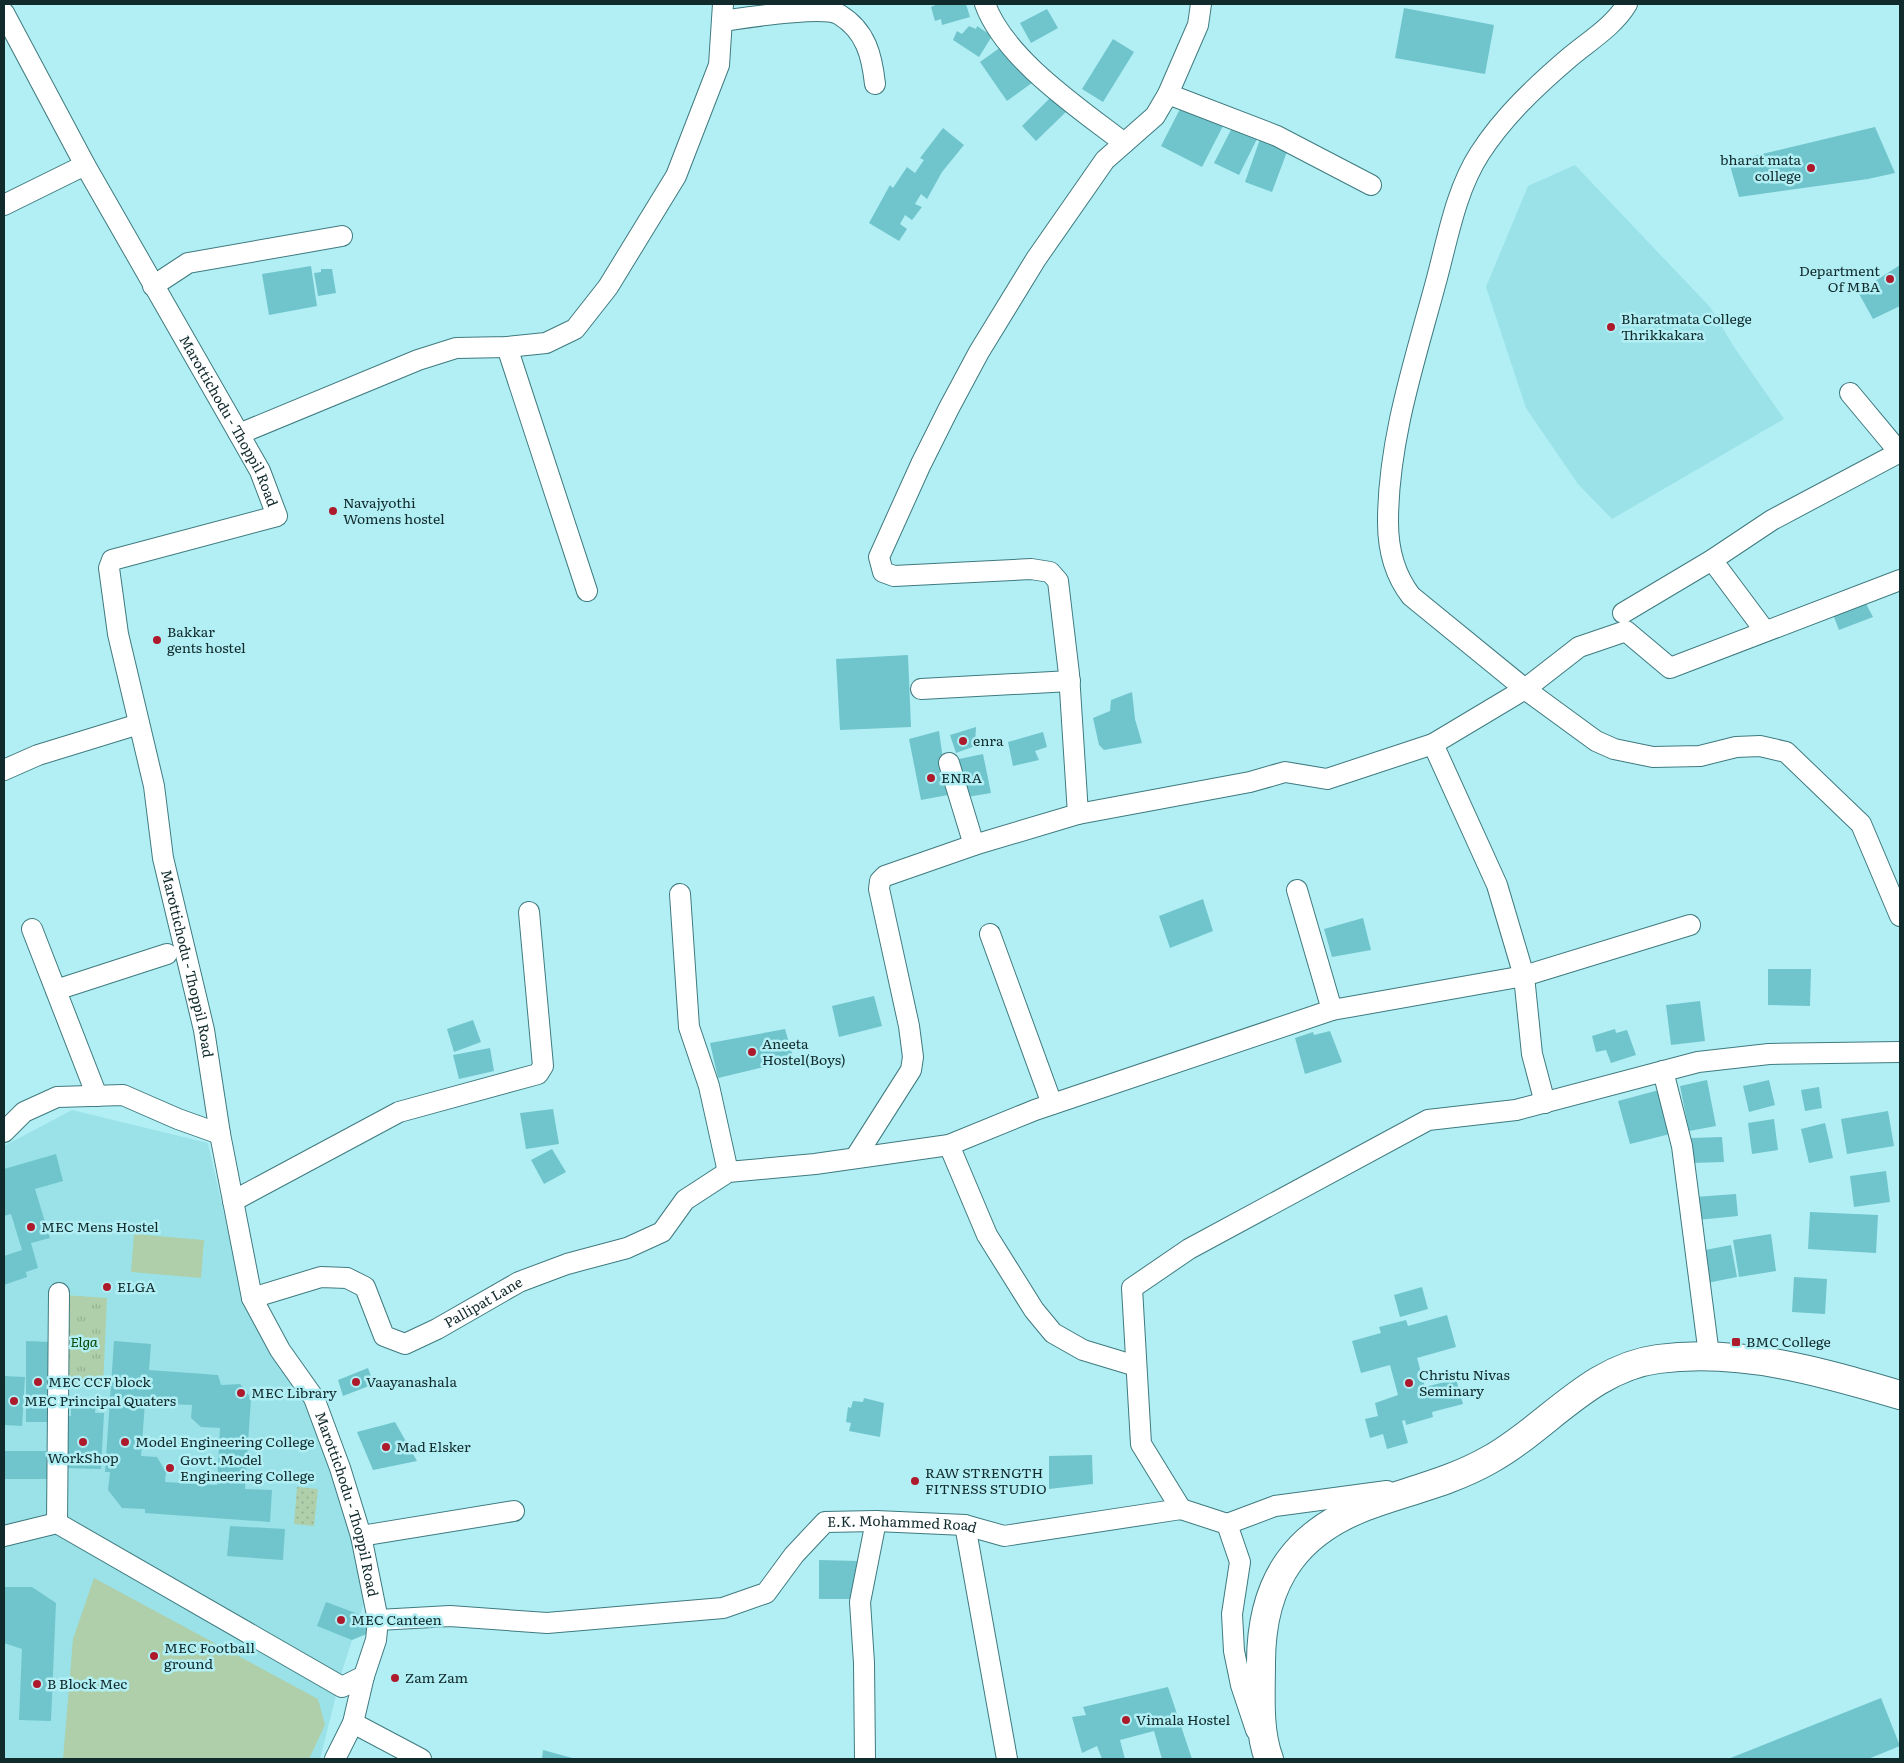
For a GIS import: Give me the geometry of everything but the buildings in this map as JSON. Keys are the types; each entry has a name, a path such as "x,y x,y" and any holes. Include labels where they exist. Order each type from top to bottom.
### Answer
{"main road":[{"path":"1266,1753 1261,1654 1265,1621 1274,1589 1283,1567 1297,1550 1332,1523 1377,1502 1436,1484 1490,1460 1574,1396 1640,1362 1709,1355 1778,1363 1829,1374 1900,1395"}],"street":[{"path":"985,4 990,19 1004,39 1026,62 1052,87 1124,143"},
{"path":"1078,814 1070,681 1058,581 1050,572 1031,568 894,576 883,572 879,557 921,464 992,329 1036,259 1106,160 1155,116 1168,94 1198,25 1201,4"},
{"path":"1627,4 1620,15 1530,93 1506,117 1479,155 1459,196 1400,416 1388,522 1391,555 1400,582 1411,596 1525,689 1596,741 1614,749 1653,757 1700,756 1736,747 1760,746 1786,752 1861,824 1900,916"},
{"path":"239,434 418,360 456,348 507,347 546,343 575,329 608,288 676,176 719,65 723,12 804,11 839,14 860,33 873,58 875,84"},
{"name":"Marottichodu - Thoppil Road","path":"4,13 85,165 260,471 277,516 112,560 109,568 118,634 154,786 163,858 204,1030 220,1134 252,1298 280,1350 314,1398 340,1468 361,1536 378,1620 376,1640 364,1676 353,1723 334,1759"},
{"path":"1168,94 1277,136 1371,184"},
{"path":"4,206 85,165"},
{"path":"153,286 188,263 342,236"},
{"path":"507,347 587,591"},
{"path":"1623,612 1712,560 1772,520 1900,453 1850,393"},
{"path":"1712,560 1764,631"},
{"path":"855,1158 911,1070 912,1057 909,1026 879,889 880,880 884,876 974,845 1078,814 1250,782 1285,772 1327,779 1433,744 1525,689 1579,646 1604,636 1626,631 1670,668 1900,580"},
{"path":"921,689 1070,681"},
{"path":"4,770 38,755 139,724"},
{"path":"1433,744 1497,885 1524,976 1532,1054 1545,1102"},
{"path":"949,763 974,845"},
{"path":"1297,890 1332,1010"},
{"path":"680,894 689,1027 710,1086 728,1172 855,1158 949,1145 1052,1104 1332,1010 1524,976 1690,925"},
{"path":"233,1201 399,1112 538,1074 543,1066 529,912"},
{"path":"32,928 97,1096"},
{"path":"990,934 1052,1104"},
{"path":"56,990 167,954"},
{"path":"1181,1509 1141,1444 1132,1288 1189,1249 1428,1120 1516,1110 1698,1062 1769,1054 1900,1052"},
{"path":"1663,1071 1682,1146 1709,1355"},
{"path":"4,1132 24,1112 57,1097 123,1095 178,1119 220,1134"},
{"path":"949,1145 987,1234 1034,1310 1053,1333 1083,1350 1136,1366"},
{"name":"Pallipat Lane","path":"252,1298 321,1277 347,1278 365,1287 384,1336 405,1344 437,1329 519,1282 567,1264 627,1248 662,1232 685,1200 728,1172"},
{"path":"57,1522 59,1293"},
{"path":"1266,1753 1240,1685 1234,1651 1232,1614 1240,1562 1227,1524 1276,1506 1436,1484"},
{"name":"E.K. Mohammed Road","path":"378,1620 450,1616 547,1623 723,1608 766,1593 794,1555 825,1522 876,1521 964,1525 1004,1536 1181,1509 1227,1524"},
{"path":"361,1536 514,1511"},
{"path":"865,1759 864,1663 860,1602 876,1521"},
{"path":"4,1536 57,1522 342,1687 364,1676"},
{"path":"964,1525 1007,1759"},
{"path":"353,1723 421,1759"}],"shaded area":[{"name":"Bharatmata College Thrikkakara","path":"1575,165 1710,307 1734,347 1784,419 1612,519 1578,484 1526,408 1486,287 1528,186"},
{"name":"Govt. Model Engineering College","path":"72,1110 208,1143 244,1303 313,1402 370,1585 343,1668 320,1759 4,1759 4,1146"}],"green space":[{"path":"134,1234 204,1240 201,1278 131,1272"},
{"name":"Elga","path":"64,1295 107,1298 103,1388 62,1385"},
{"path":"297,1487 318,1489 314,1526 294,1524"},
{"name":"MEC Football ground","path":"94,1578 318,1699 325,1725 309,1759 63,1759 73,1639"}],"place":[{"name":"bharat mata college","path":"1811,168"},
{"name":"Department Of MBA","path":"1890,279"},
{"name":"Bharatmata College Thrikkakara","path":"1611,327"},
{"name":"Navajyothi Womens hostel","path":"333,511"},
{"name":"Bakkar gents hostel","path":"157,640"},
{"name":"enra","path":"963,741"},
{"name":"ENRA","path":"931,778"},
{"name":"Aneeta Hostel(Boys)","path":"752,1052"},
{"name":"MEC Mens Hostel","path":"31,1227"},
{"name":"ELGA","path":"107,1287"},
{"name":"BMC College","path":"1736,1342"},
{"name":"MEC CCF block","path":"38,1382"},
{"name":"Vaayanashala","path":"356,1382"},
{"name":"Christu Nivas Seminary","path":"1409,1383"},
{"name":"MEC Library","path":"241,1393"},
{"name":"MEC Principal Quaters","path":"14,1401"},
{"name":"WorkShop","path":"83,1442"},
{"name":"Model Engineering College","path":"125,1442"},
{"name":"Mad Elsker","path":"386,1447"},
{"name":"Govt. Model Engineering College","path":"170,1468"},
{"name":"RAW STRENGTH FITNESS STUDIO","path":"915,1481"},
{"name":"MEC Canteen","path":"341,1620"},
{"name":"MEC Football ground","path":"154,1656"},
{"name":"Zam Zam","path":"395,1678"},
{"name":"B Block Mec","path":"37,1684"},
{"name":"Vimala Hostel","path":"1126,1720"}]}
